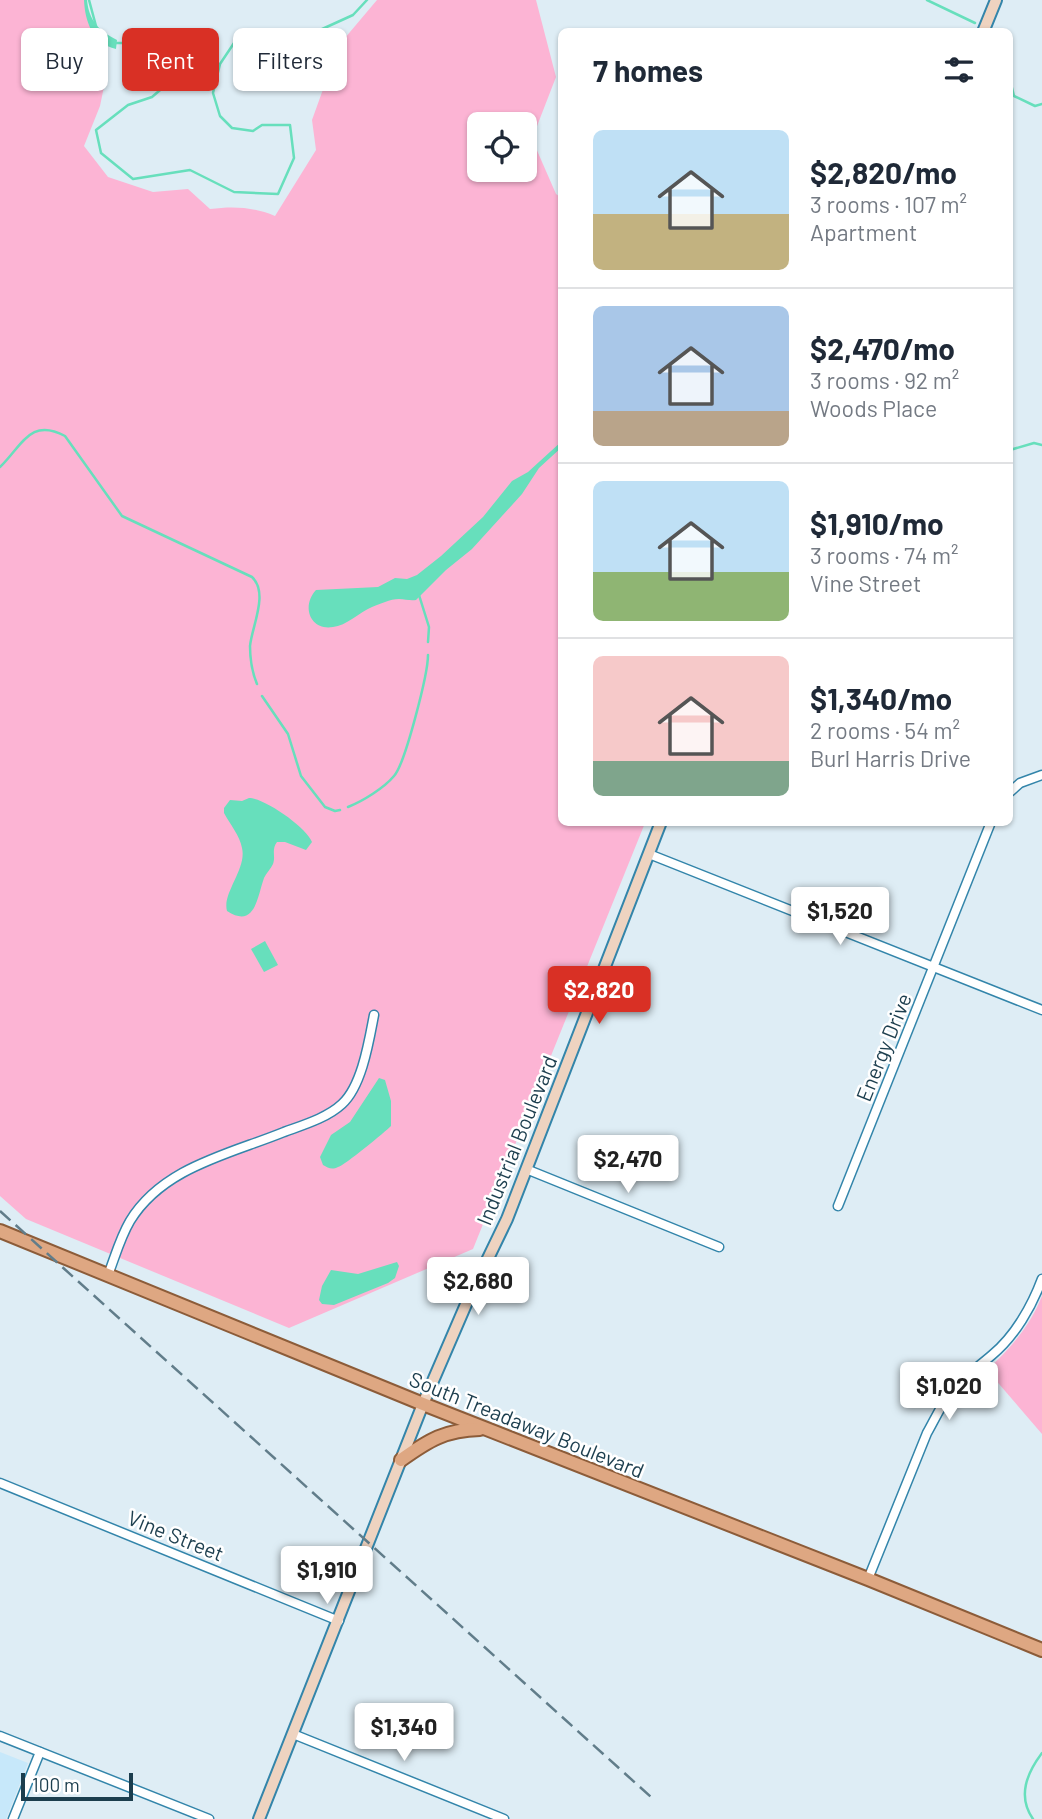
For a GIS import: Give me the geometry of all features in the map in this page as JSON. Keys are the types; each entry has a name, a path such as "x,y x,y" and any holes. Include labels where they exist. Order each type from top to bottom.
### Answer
{"main road":[{"path":"985,28 996,0"},
{"name":"Industrial Boulevard","path":"259,1819 423,1404 467,1302 507,1219 660,826"},
{"name":"South Treadaway Boulevard","path":"0,1231 485,1429 1042,1650"},
{"path":"401,1460 439,1436 458,1429 485,1429"}],"street":[{"path":"1013,789 1020,783 1042,775"},
{"name":"Energy Drive","path":"838,1206 989,826"},
{"path":"649,854 1042,1010"},
{"path":"108,1275 131,1220 163,1185 189,1169 301,1126 329,1114 342,1104 356,1081 374,1015"},
{"path":"526,1169 719,1247"},
{"path":"868,1579 938,1412 950,1393 968,1374 995,1353 1026,1315 1042,1279"},
{"name":"Vine Street","path":"0,1483 339,1620"},
{"path":"293,1734 505,1819"},
{"path":"0,1736 209,1819"},
{"path":"13,1819 40,1752"}],"shaded area":[{"path":"0,0 85,0 92,28 21,28 21,91 103,91 84,146 108,177 153,192 188,189 210,209 243,208 275,216 316,150 312,120 322,91 347,91 347,36 377,0 536,0 556,77 537,126 537,112 467,112 467,182 537,182 537,150 558,195 558,826 644,826 473,1249 289,1328 26,1219 0,1196"},
{"path":"84,0 87,0 90,14 100,28 90,28"},
{"path":"108,35 117,40 116,49 108,46"},
{"path":"558,445 558,451 539,468 522,494 472,549 416,600 385,602 338,626 319,625 310,616 309,603 316,590 378,587 395,578 407,579 417,575 483,517 512,481 528,472"},
{"path":"249,798 265,803 285,815 309,836 312,842 306,850 285,842 277,842 273,864 264,878 257,902 249,914 236,916 227,911 226,904 243,856 239,839 224,813 224,808 230,800 242,801"},
{"path":"265,941 278,965 264,972 251,949"},
{"path":"379,1078 385,1080 391,1101 391,1126 342,1165 328,1168 323,1165 320,1157 331,1135 350,1122"},
{"path":"397,1262 399,1266 395,1278 388,1283 334,1305 322,1304 319,1300 322,1286 331,1270 358,1274"},
{"path":"1042,1296 1042,1434 987,1370 1019,1336"},
{"path":"0,1752 28,1763 6,1819 0,1819"}],"waterway":[{"path":"89,0 96,26"},
{"path":"114,43 132,43 164,68 166,85 152,97 128,105 96,130 101,153 133,179 190,170 234,192 278,194 294,158 290,125 262,125 253,131 232,128 220,116 213,93 220,64 236,40 255,32 298,40 353,15 367,0"},
{"path":"927,0 975,23"},
{"path":"1013,92 1014,96 1035,106 1042,104"},
{"path":"0,467 21,443 35,432 53,431 65,436 122,516 252,577 259,592 250,646 257,684"},
{"path":"1013,449 1034,443 1042,445"},
{"path":"419,595 429,627 428,642"},
{"path":"348,807 379,790 399,768 415,718 428,655"},
{"path":"262,696 288,734 301,776 325,807 340,810"},
{"path":"1033,1819 1026,1802 1026,1785 1042,1753"}],"railway":[{"path":"0,1211 651,1797"}]}
